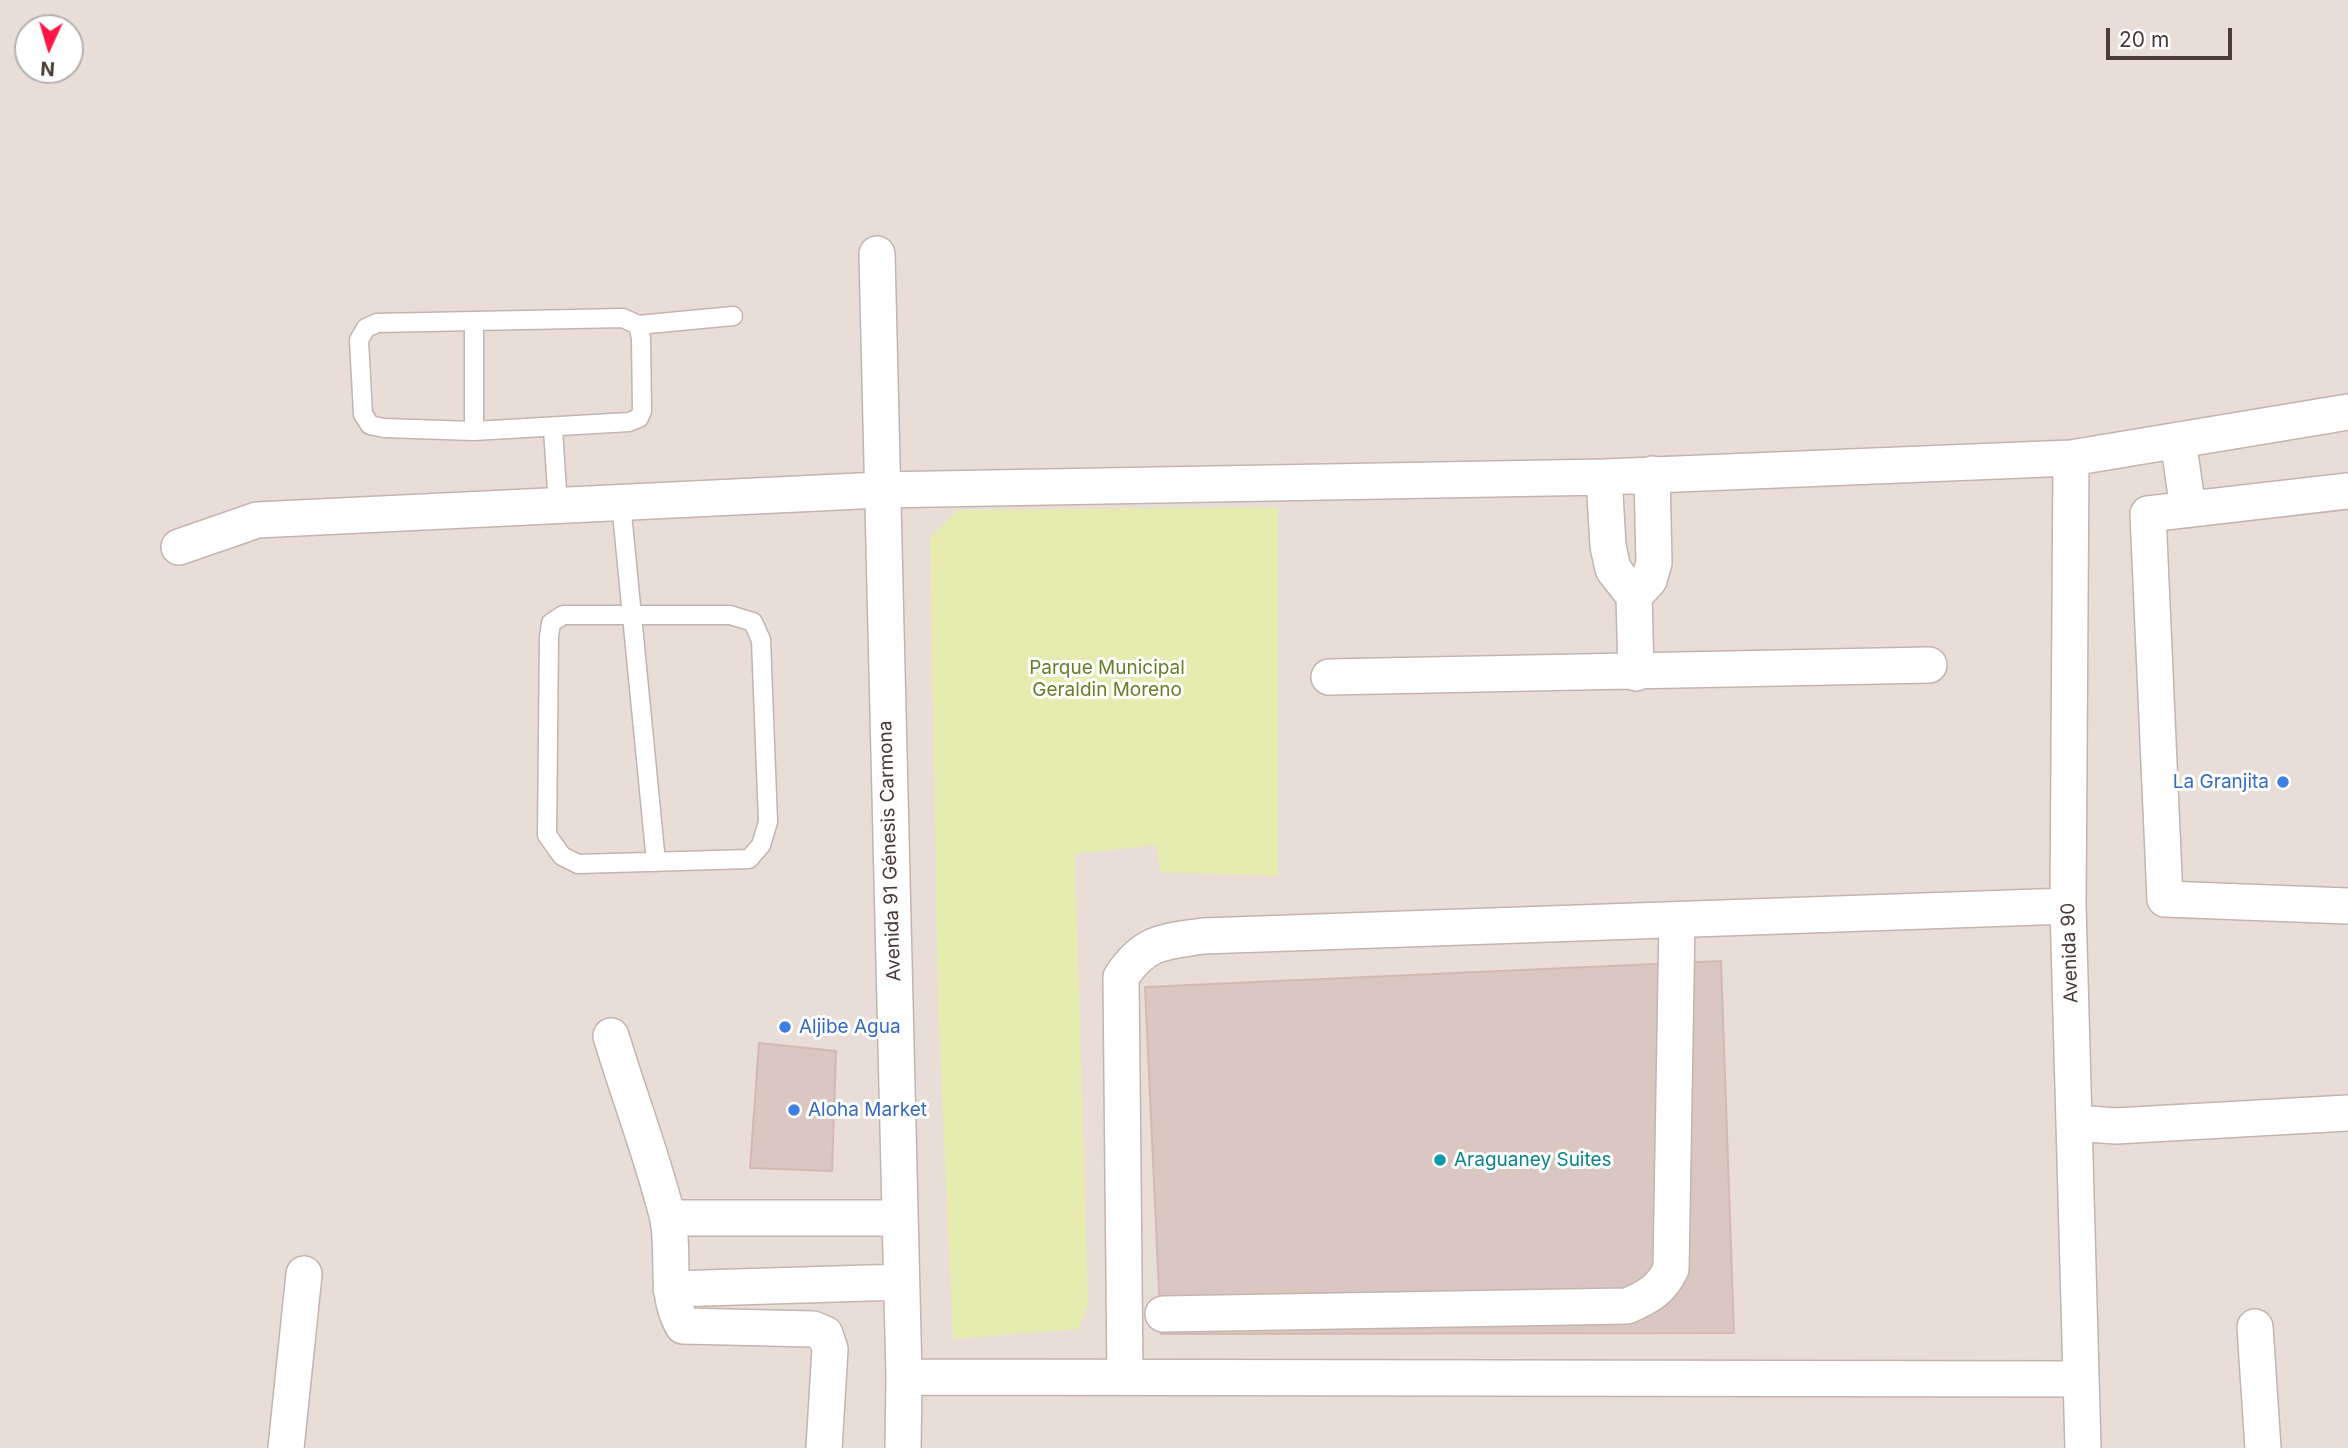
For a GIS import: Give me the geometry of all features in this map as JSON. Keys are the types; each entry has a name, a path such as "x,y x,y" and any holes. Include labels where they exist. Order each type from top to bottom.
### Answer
{"street":[{"name":"Avenida 91 Génesis Carmona","path":"877,254 880,490 904,1377 903,1448"},
{"path":"179,547 257,520 880,490 1604,477 2071,457 2348,412"},
{"path":"2178,440 2188,509"},
{"name":"Avenida 90","path":"2071,457 2068,906 2083,1448"},
{"path":"1634,596 1649,580 1654,563 1652,474"},
{"path":"1604,477 1608,546 1613,569 1634,596 1636,673"},
{"path":"2348,491 2148,514 2165,899 2348,906"},
{"path":"1329,677 1636,673 1929,665"},
{"path":"1125,1376 1121,976 1135,956 1156,943 1203,936 2068,906"},
{"path":"1163,1314 1627,1306 1653,1295 1664,1284 1671,1269 1677,920"},
{"path":"611,1036 668,1218 671,1289 683,1326 813,1329 825,1334 830,1349 824,1448"},
{"path":"2074,1123 2116,1126 2348,1113"},
{"path":"668,1218 899,1218"},
{"path":"286,1448 304,1274"},
{"path":"671,1289 901,1282"},
{"path":"2255,1326 2263,1448"},
{"path":"904,1377 2080,1379"}],"lane":[{"path":"638,325 641,338 642,411 639,418 629,422 553,429 474,431 370,425 363,414 359,340 366,328 377,323 623,318 638,325 733,316"},
{"path":"474,321 474,431"},
{"path":"553,429 558,506"},
{"path":"621,503 635,617 656,862"},
{"path":"563,615 635,617 730,615 753,622 761,640 768,822 761,845 749,859 578,864 562,856 547,835 551,623 563,615"}],"shaded area":[{"path":"0,0 2348,0 2348,1448 0,1448"}],"green space":[{"name":"Parque Municipal Geraldin Moreno","path":"1278,507 1278,876 1160,872 1156,845 1075,854 1088,1304 1079,1329 953,1339 938,1003 930,538 958,510"}],"building":[{"name":"Araguaney Suites","path":"1721,961 1734,1333 1161,1334 1145,987"},
{"name":"Aloha Market","path":"759,1043 836,1051 832,1171 750,1168"}],"place":[{"name":"La Granjita","path":"2283,782"},
{"name":"Aljibe Agua","path":"785,1027"},
{"name":"Aloha Market","path":"794,1110"},
{"name":"Araguaney Suites","path":"1440,1160"}]}
